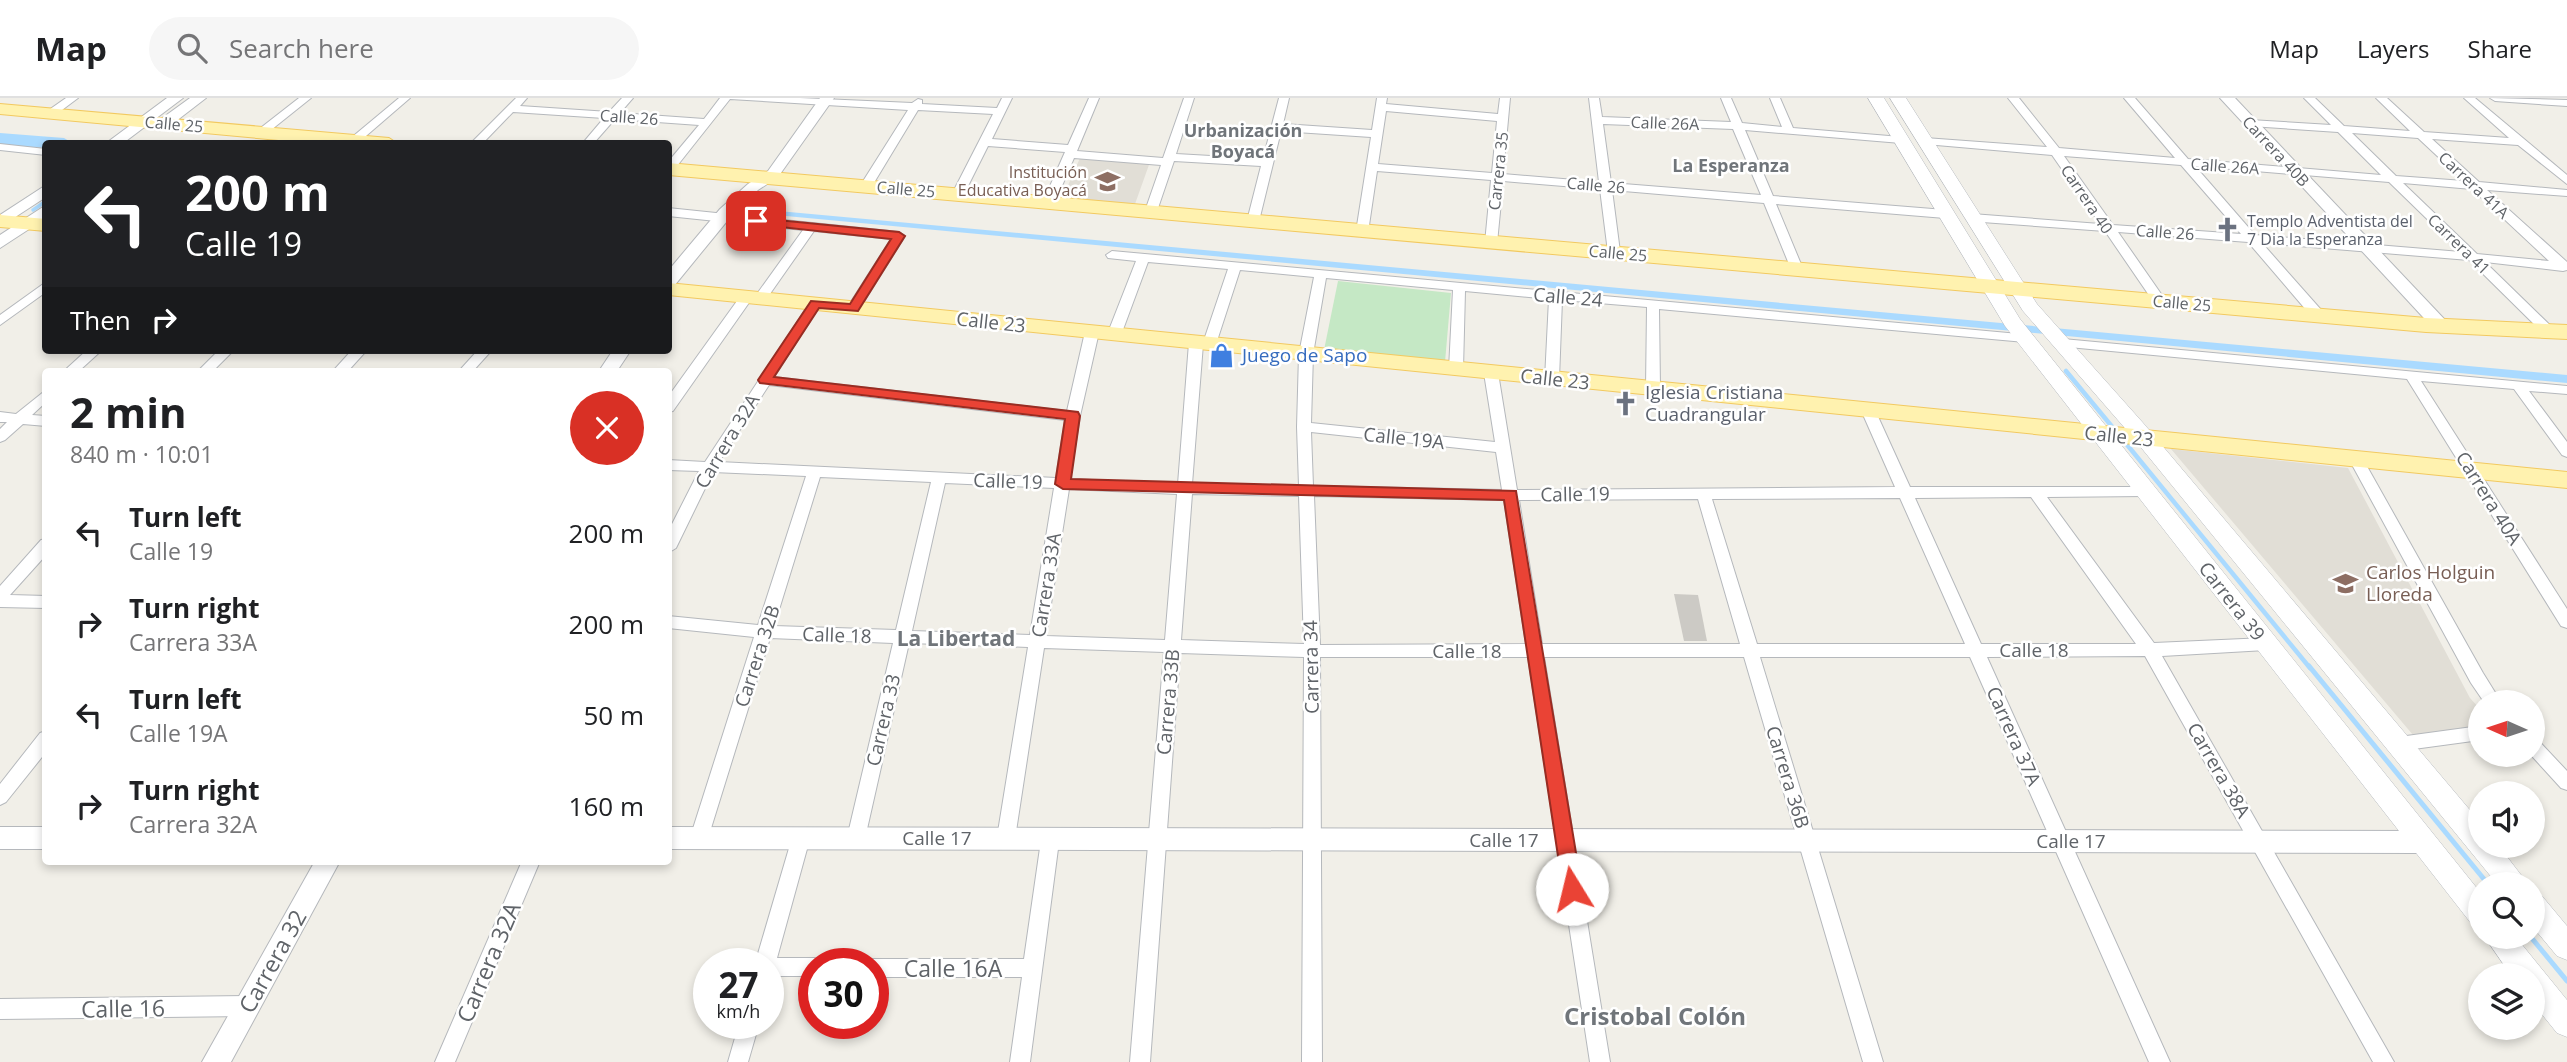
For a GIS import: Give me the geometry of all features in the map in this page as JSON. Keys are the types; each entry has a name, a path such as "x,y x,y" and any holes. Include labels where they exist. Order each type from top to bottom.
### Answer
{"main road":[{"name":"Carrera 39","path":"1876,98 1987,285 2019,331 2124,436 2399,744 2468,828"},
{"name":"Carrera 39","path":"1898,98 2015,288 2050,330 2124,436 2145,491 2468,898"},
{"name":"Calle 25","path":"0,109 355,140"},
{"name":"Calle 25","path":"672,169 2433,325 2558,332"},
{"path":"1,221 36,224"},
{"name":"Carrera 39","path":"1987,285 2050,330"},
{"name":"Calle 23","path":"672,289 2567,480"},
{"name":"Carrera 39","path":"2493,858 2504,872"},
{"path":"2545,921 2567,947"},
{"path":"2508,949 2519,963"},
{"path":"2545,995 2567,1023"}],"street":[{"path":"50,114 73,98"},
{"path":"117,140 176,98"},
{"path":"141,140 199,98"},
{"path":"262,132 306,98"},
{"path":"355,140 405,98"},
{"path":"479,140 522,98"},
{"path":"591,140 628,98"},
{"path":"672,165 726,98"},
{"path":"735,98 917,103 1000,111"},
{"path":"958,194 1007,98"},
{"path":"1049,202 1094,98"},
{"path":"1152,211 1189,98"},
{"path":"1253,221 1284,98"},
{"name":"Carrera 35","path":"1491,243 1505,98"},
{"path":"1594,98 1614,252"},
{"path":"1726,98 1797,269"},
{"path":"1775,98 1789,130"},
{"name":"Carrera 40","path":"2013,98 2056,152 2106,228 2160,301"},
{"path":"2129,98 2318,315"},
{"name":"Carrera 40B","path":"2214,98 2288,171 2433,325"},
{"name":"Carrera 40B","path":"2227,98 2288,171"},
{"name":"Carrera 41","path":"2309,98 2473,258 2558,332"},
{"name":"Carrera 41A","path":"2381,98 2565,267"},
{"path":"2469,98 2567,181"},
{"path":"2496,98 2567,103"},
{"path":"672,277 723,215 773,174 826,100"},
{"path":"2552,100 2567,112"},
{"path":"1362,232 1382,102 1503,118"},
{"path":"866,186 917,103"},
{"name":"Calle 26","path":"510,109 706,122"},
{"name":"Calle 26A","path":"1596,120 1737,126 1900,141"},
{"path":"2250,123 2521,142"},
{"path":"1277,127 1377,134"},
{"name":"Calle 26A","path":"1925,141 2567,194"},
{"path":"985,142 1070,152 1268,163"},
{"path":"0,147 42,152"},
{"name":"Calle 26","path":"1372,167 1945,214"},
{"path":"1,221 42,193"},
{"path":"672,212 723,215 899,236 853,308"},
{"name":"Calle 26","path":"1972,219 2359,246 2565,267"},
{"path":"0,243 36,224"},
{"path":"672,403 811,227"},
{"name":"Calle 24","path":"1112,256 1556,296 2019,331"},
{"path":"1114,335 1143,258"},
{"name":"Carrera 33B","path":"1140,1062 1183,489 1203,344 1235,267"},
{"name":"Carrera 34","path":"1312,1062 1312,651 1304,427 1306,354 1321,274"},
{"path":"1455,369 1459,287"},
{"path":"0,321 42,289"},
{"path":"1552,379 1556,296"},
{"name":"Carrera 32A","path":"672,540 708,468 815,304"},
{"path":"1653,304 1653,388"},
{"path":"2050,330 2411,375 2567,390"},
{"name":"Carrera 33A","path":"1006,838 1073,416 1092,332"},
{"path":"74,368 90,354"},
{"path":"208,368 223,354"},
{"path":"343,368 356,354"},
{"path":"469,368 481,354"},
{"path":"1491,373 1600,1062"},
{"name":"Carrera 40A","path":"2411,375 2567,622"},
{"path":"765,380 1073,416"},
{"path":"2518,385 2567,452"},
{"path":"0,437 42,398"},
{"name":"Carrera 37A","path":"1868,410 2160,1062"},
{"path":"0,417 42,421"},
{"name":"Calle 19A","path":"1304,427 1503,449"},
{"path":"2357,460 2485,690"},
{"name":"Calle 19","path":"672,465 1183,489 1305,489 1510,495 2145,491"},
{"name":"Carrera 32B","path":"699,838 814,473"},
{"name":"Carrera 33","path":"856,838 939,478"},
{"name":"Carrera 38A","path":"2035,491 2150,650 2384,1062"},
{"name":"Carrera 36B","path":"1703,492 1873,1062"},
{"path":"0,596 42,549"},
{"path":"0,601 42,602"},
{"name":"Calle 18","path":"672,622 764,632 1312,651 2150,650 2266,643"},
{"path":"2399,744 2468,735"},
{"path":"0,797 42,743"},
{"path":"2545,759 2567,783"},
{"path":"0,838 42,838"},
{"name":"Calle 17","path":"672,838 1006,838 1050,841 1314,839 2423,842"},
{"path":"772,948 801,838"},
{"path":"1020,1062 1050,841"},
{"name":"Carrera 32","path":"216,1062 326,865"},
{"name":"Carrera 32A","path":"445,1062 529,865"},
{"name":"Calle 16A","path":"889,968 1032,968"},
{"name":"Calle 16","path":"0,1009 247,1006"},
{"path":"738,1062 745,1039"}],"shaded area":[{"name":"Institución Educativa Boyacá","path":"1080,158 1150,162 1135,204 1062,199"},
{"name":"Carlos Holguin Lloreda","path":"2171,449 2348,468 2468,694 2468,731 2413,735"}],"green space":[{"path":"1338,281 1451,293 1445,362 1324,350"}],"water":[{"path":"746,208 2567,375 2567,383 743,212"}],"building":[{"path":"1674,594 1698,595 1707,641 1684,641"}],"waterway":[{"path":"0,139 42,142"},
{"path":"33,210 42,204"},
{"path":"2066,371 2114,429"},
{"path":"2124,441 2310,668"},
{"path":"2309,666 2478,872"},
{"path":"2541,949 2567,981"}],"place":[{"name":"Institución Educativa Boyacá","path":"1107,181"},
{"name":"Templo Adventista del 7 Dia la Esperanza","path":"2227,230"},
{"name":"Juego de Sapo","path":"1222,355"},
{"name":"Iglesia Cristiana Cuadrangular","path":"1625,403"},
{"name":"Carlos Holguin Lloreda","path":"2346,583"}],"district":[{"name":"Urbanización Boyacá","path":"1243,140"},
{"name":"La Esperanza","path":"1731,165"},
{"name":"La Libertad","path":"956,638"},
{"name":"Cristobal Colón","path":"1655,1015"}],"route":[{"path":"756,221 899,236 853,308 815,304 765,380 1073,416 1063,484 1510,495 1572,889"}]}
